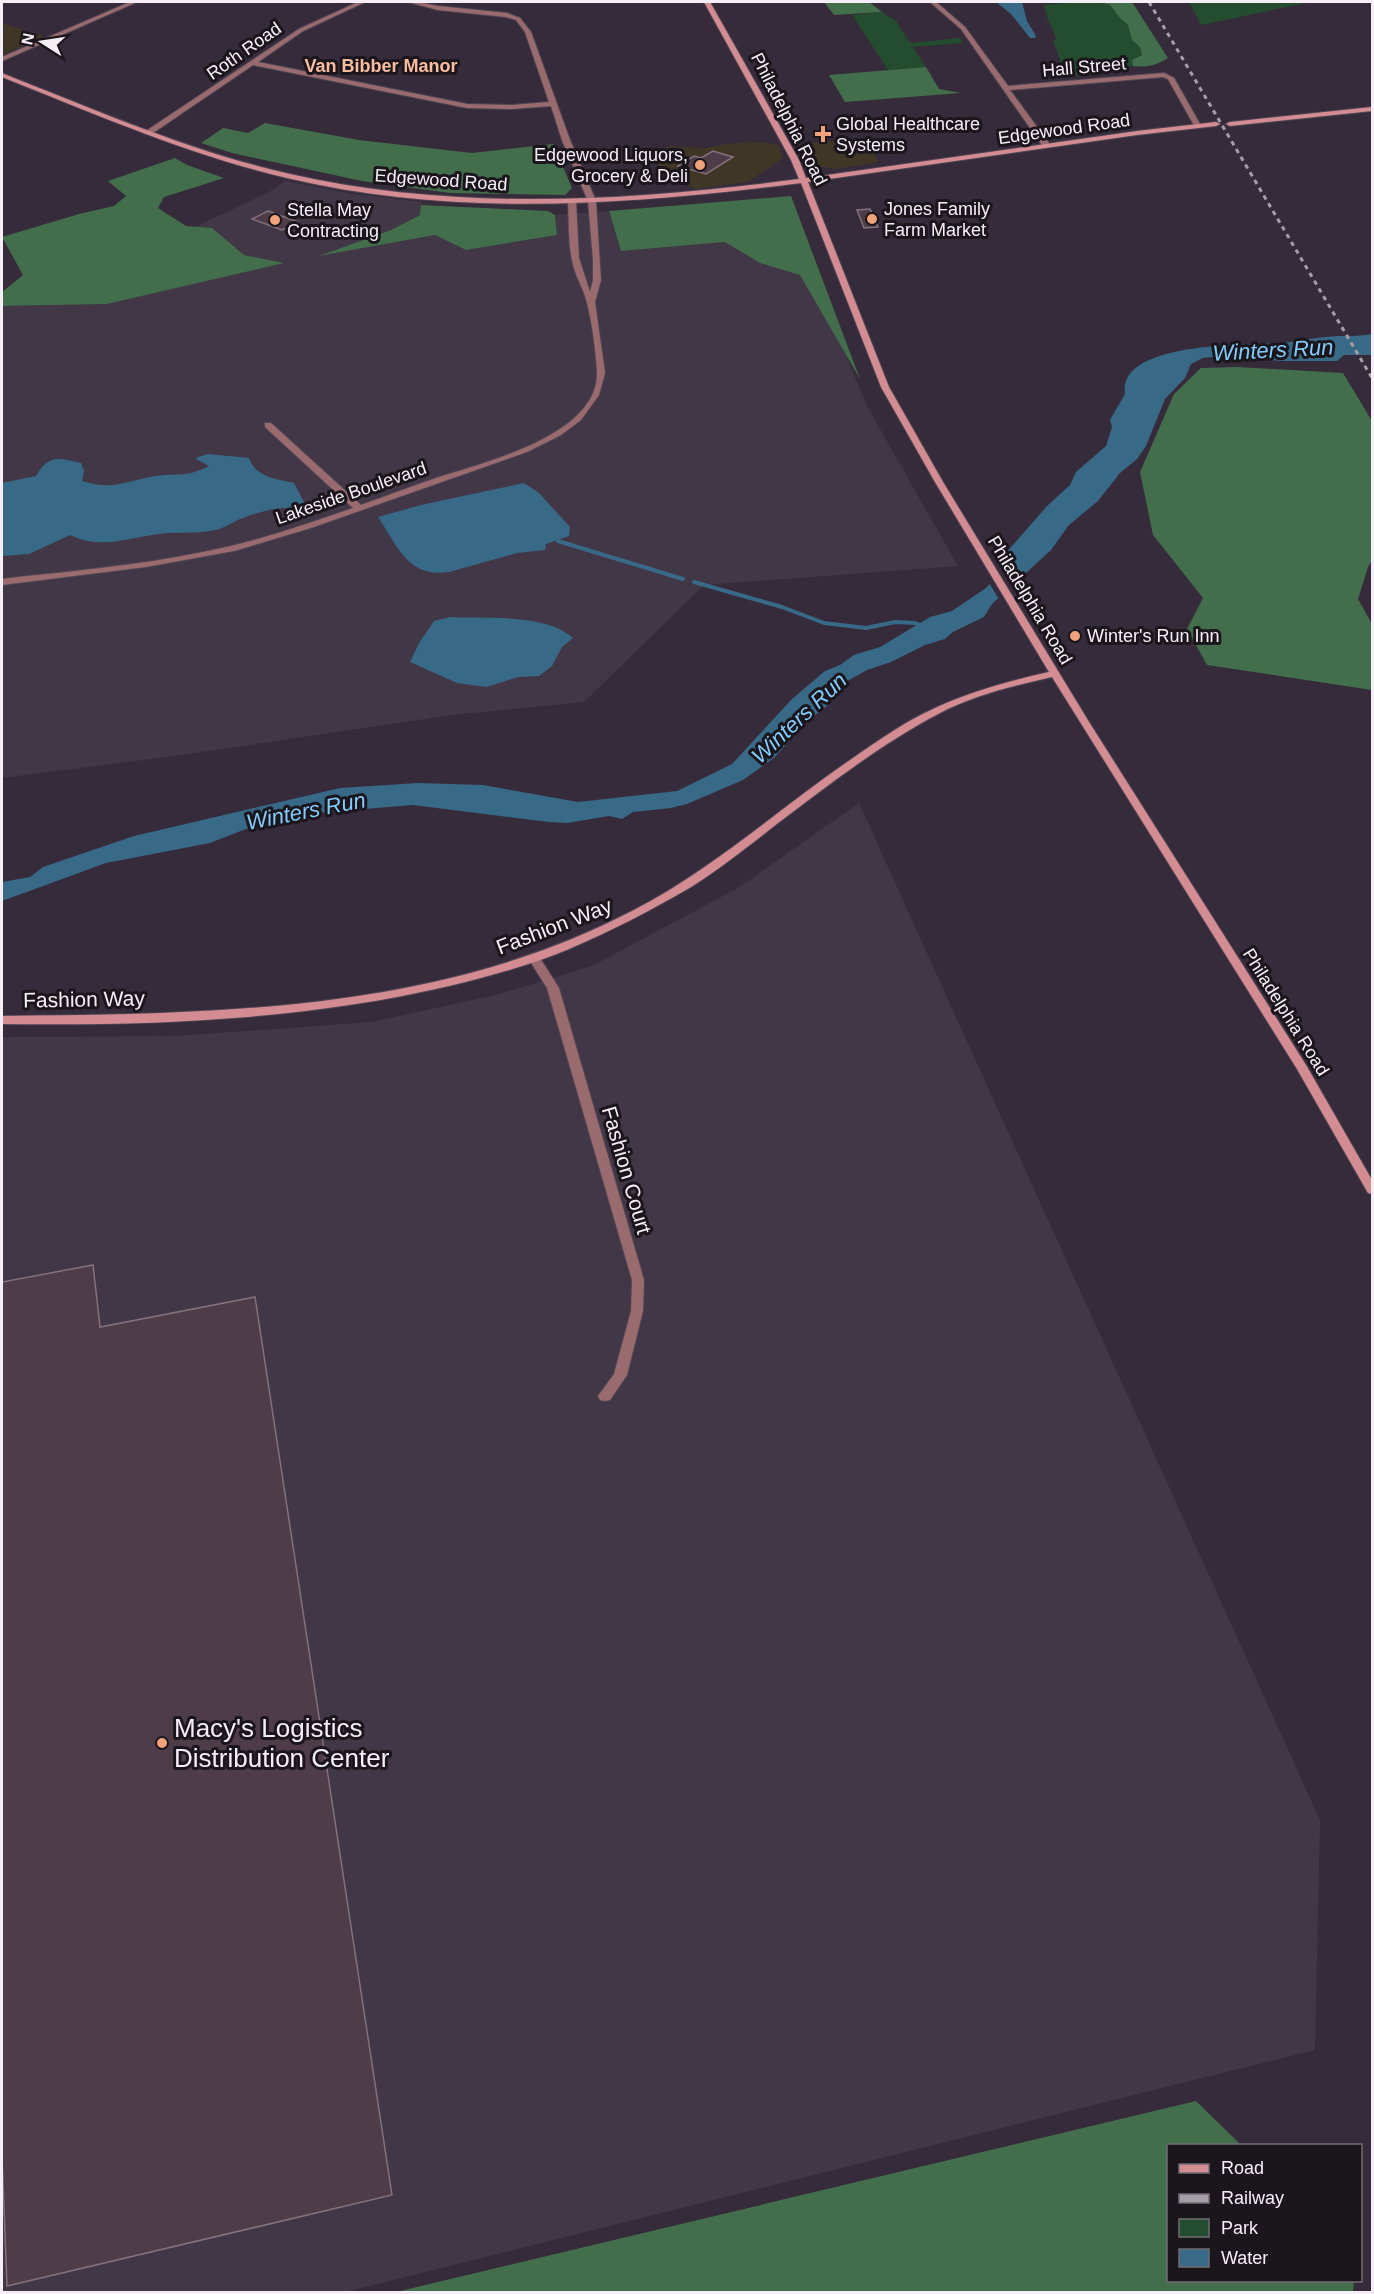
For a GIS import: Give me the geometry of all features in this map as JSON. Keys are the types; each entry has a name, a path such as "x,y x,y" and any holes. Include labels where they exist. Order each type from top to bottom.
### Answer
{"street":[{"path":"2,59 134,2"},
{"name":"Roth Road","path":"147,133 301,30 362,2"},
{"name":"Lakeside Boulevard","path":"411,2 438,8 494,12 518,20 528,32 553,104 592,201 597,280 591,302"},
{"name":"Philadelphia Road","path":"707,2 804,180 885,387 1055,674 1302,1068 1372,1190"},
{"path":"933,2 963,28 1047,146"},
{"path":"252,63 467,106 512,107 553,104"},
{"name":"Edgewood Road","path":"2,75 147,133 232,163 347,187 471,200 592,201 688,195 1216,124"},
{"name":"Hall Street","path":"1006,88 1164,75 1171,78 1197,126"},
{"path":"1230,124 1372,109"},
{"name":"Lakeside Boulevard","path":"2,582 149,563 221,551 268,539 545,441 573,423 590,405 600,385 600,356 591,302 580,281 575,258 572,201"},
{"path":"268,425 360,508"},
{"name":"Fashion Way","path":"2,1020 170,1017 320,1006 428,989 534,958 622,922 669,895 867,751 915,721 974,693 1014,680 1055,674"},
{"name":"Fashion Court","path":"534,958 553,988 638,1280 637,1311 620,1376 605,1396"}],"shaded area":[{"path":"2,23 44,37 2,55"},
{"path":"863,138 879,162 835,169 809,164 798,144"},
{"path":"754,142 778,144 783,158 748,182 695,189 649,159 668,146 706,148"},
{"path":"285,181 353,194 422,202 420,215 391,230 325,255 435,235 466,250 557,235 555,215 609,211 621,251 736,241 814,278 867,406 958,566 704,585 584,702 452,715 167,757 2,778 2,306 107,304 282,263 244,255 212,228 195,227 269,192"},
{"path":"859,803 1320,1820 1315,2050 345,2292 2,2292 2,1037 176,1036 371,1022 496,995 592,966 738,888"}],"green space":[{"path":"824,2 869,2 882,12 834,15"},
{"path":"1100,2 1110,5 1130,27 1132,40 1140,47 1142,55 1132,60 1133,66 1091,74 1067,75 1053,42 1056,38 1044,5"},
{"path":"1100,2 1132,2 1168,58 1151,65 1133,66 1132,60 1142,55 1140,47 1132,40 1128,25 1110,5"},
{"path":"1189,2 1311,2 1201,25"},
{"path":"882,12 896,21 910,43 960,38 963,43 913,47 926,67 888,70 852,15"},
{"path":"926,67 939,89 961,93 845,102 829,75"},
{"path":"265,123 359,140 472,153 553,144 572,188 565,195 450,193 362,181 232,153 201,143 223,128 248,133"},
{"path":"175,158 187,165 224,178 164,197 158,208 186,226 212,228 244,255 284,263 107,304 2,306 2,292 23,275 2,237 114,206 126,196 108,181"},
{"path":"791,196 860,379 800,275 760,263 725,242 621,251 609,211"},
{"path":"421,205 548,211 555,215 557,235 466,250 435,235 319,256 391,230 420,215"},
{"path":"1238,367 1343,373 1372,421 1372,561 1358,599 1372,624 1372,690 1207,665 1187,629 1203,598 1153,535 1140,472 1174,394 1201,368"},
{"path":"1196,2101 1240,2144 1167,2144 1167,2282 1354,2282 1353,2292 396,2292"}],"water":[{"path":"996,2 1022,2 1035,38 1030,38 1011,14"},
{"name":"Winters Run","path":"1372,334 1372,355 1344,355 1337,361 1281,361 1224,356 1203,358 1191,364 1185,378 1165,399 1146,446 1137,459 1120,473 1098,501 1069,525 1051,550 992,604 984,617 953,632 945,639 925,645 891,662 867,670 844,683 828,705 805,723 775,757 743,780 687,804 633,812 622,819 609,816 567,823 413,805 316,813 246,829 210,843 106,863 2,901 2,882 30,877 43,867 134,836 340,788 418,783 483,785 578,802 677,791 732,764 792,699 825,671 840,665 854,655 880,647 930,617 952,611 986,588 994,579 999,561 1047,506 1070,485 1076,472 1106,446 1112,427 1110,420 1125,394 1128,377 1141,364 1162,355 1188,349"},
{"path":"208,454 249,458 252,465 262,474 294,483 304,502 298,509 284,508 261,512 213,531 168,533 107,542 83,540 70,535 29,554 2,556 2,483 36,476 45,464 60,459 81,463 84,471 82,481 103,485 119,484 155,476 194,472 209,466 196,459"},
{"path":"524,483 539,493 570,527 569,536 546,544 545,550 517,553 449,572 435,573 423,570 406,558 378,517 421,505"},
{"path":"450,617 531,621 547,624 573,638 562,647 552,666 539,676 518,677 487,687 457,683 410,662 419,643 434,621"}],"pier":[{"path":"998,559 1015,587 1000,601 988,581 994,573"}],"building":[{"name":"Edgewood Liquors, Grocery & Deli","path":"713,151 733,157 706,174 678,166 694,156 701,158"},
{"path":"870,209 878,227 864,228 857,210"},
{"name":"Stella May Contracting","path":"268,211 298,222 282,230 252,219"},
{"name":"Macy's Logistics Distribution Center","path":"93,1265 100,1327 255,1297 392,2195 7,2286 2,2155 2,1282"}],"waterway":[{"path":"558,541 683,579"},
{"path":"694,582 782,607 824,623 866,628 895,622 915,623 923,626"}],"railway":[{"path":"1149,2 1372,378"}],"place":[{"name":"Global Healthcare Systems","path":"823,134"},
{"name":"Edgewood Liquors, Grocery & Deli","path":"700,165"},
{"name":"Jones Family Farm Market","path":"872,219"},
{"name":"Stella May Contracting","path":"275,220"},
{"name":"Winter's Run Inn","path":"1075,636"},
{"name":"Macy's Logistics Distribution Center","path":"162,1743"}],"district":[{"name":"Van Bibber Manor","path":"381,66"}]}
